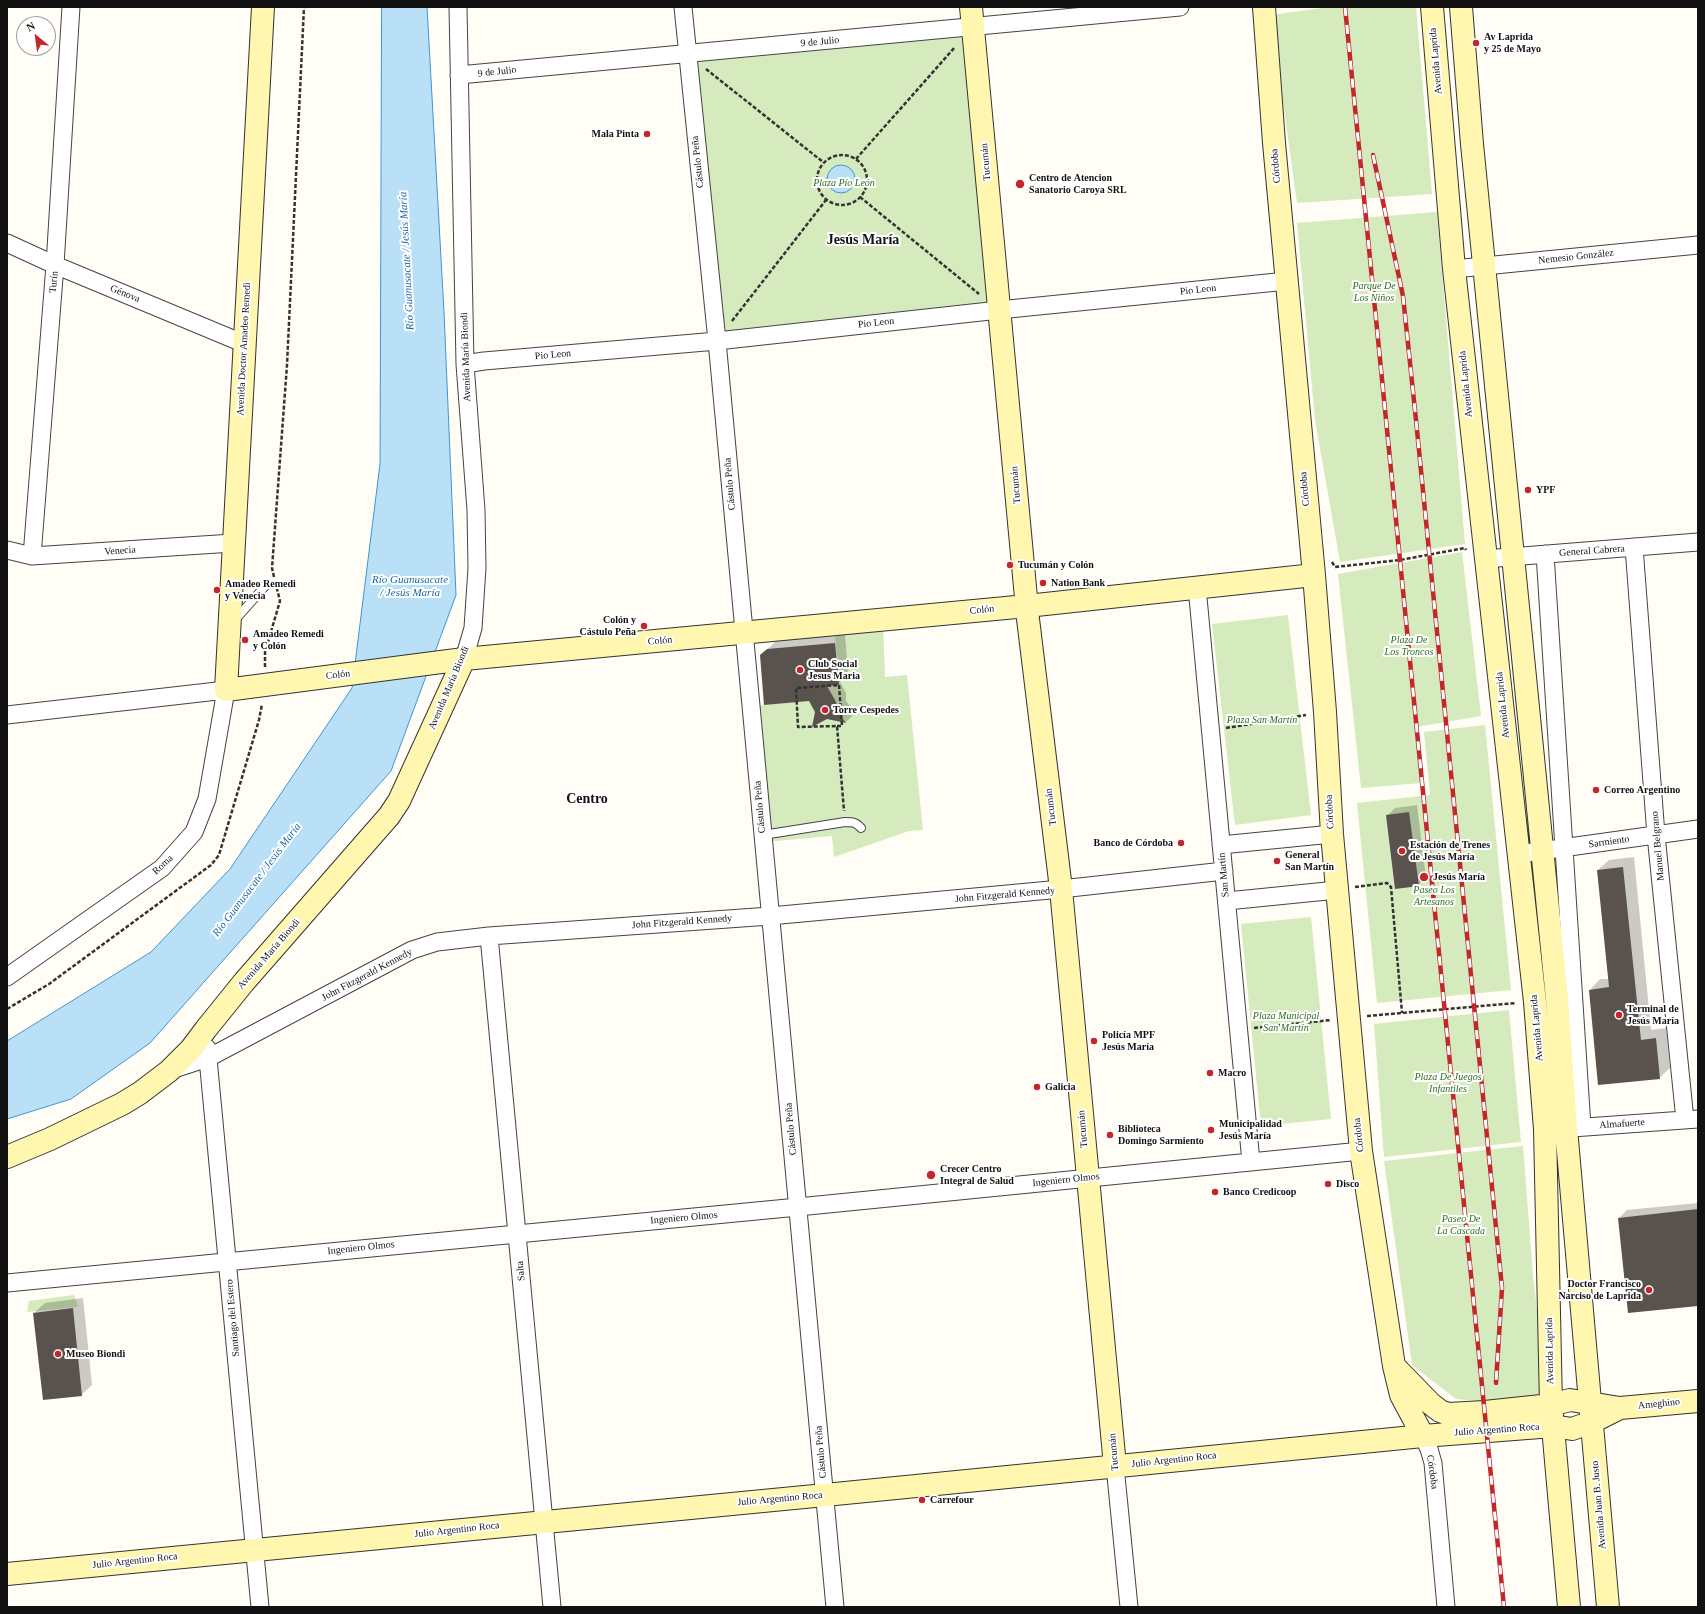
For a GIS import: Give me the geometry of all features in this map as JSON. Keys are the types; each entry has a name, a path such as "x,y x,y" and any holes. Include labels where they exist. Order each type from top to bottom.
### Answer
{"street":[{"name":"Turín","path":"32,556 55,265 71,7"},
{"name":"Avenida Doctor Amadeo Remedi","path":"226,690 263,7"},
{"name":"Avenida María Biondi","path":"7,1157 50,1139 122,1104 140,1093 169,1071 191,1049 244,982 389,816 399,801 454,661 473,628 477,568 476,510 465,364 458,7"},
{"name":"Cástulo Peña","path":"683,7 717,341 835,1607"},
{"name":"9 de Julio","path":"459,75 687,53 972,17 1180,7"},
{"name":"Córdoba","path":"1264,7 1286,281 1314,575 1325,712 1332,834 1361,1151 1394,1366 1401,1395 1423,1436 1433,1463 1446,1607"},
{"name":"Avenida Laprida","path":"1432,7 1476,557 1490,586 1534,1002 1564,1128 1552,1415"},
{"name":"Avenida Laprida","path":"1461,7 1472,144 1557,999 1564,1128 1591,1412"},
{"name":"Tucumán","path":"972,17 1027,606 1061,890 1129,1607"},
{"name":"Génova","path":"7,243 55,265 245,344"},
{"name":"Nemesio González","path":"1454,269 1698,245"},
{"name":"Pio Leon","path":"465,364 484,361 717,341 999,310 1286,281"},
{"name":"General Cabrera","path":"1476,557 1513,557 1698,542"},
{"name":"Venecia","path":"7,550 32,556 233,544"},
{"name":"Manuel Belgrano","path":"1634,547 1656,835 1691,1119"},
{"path":"1544,554 1564,848 1572,998 1564,1128"},
{"name":"Colón","path":"7,715 226,690 318,677 454,661 1027,606 1314,575"},
{"name":"San Martín","path":"1197,588 1251,1162"},
{"name":"Roma","path":"7,977 162,868 194,832 207,799 226,690"},
{"name":"Sarmiento","path":"1519,854 1542,852 1698,829"},
{"path":"1221,845 1332,834"},
{"name":"John Fitzgerald Kennedy","path":"169,1071 208,1058 412,950 437,942 489,936 770,916 1061,890 1224,871"},
{"path":"1227,901 1337,890"},
{"name":"Salta","path":"489,936 552,1607"},
{"name":"Santiago del Estero","path":"206,1029 260,1607"},
{"name":"Almafuerte","path":"1564,1128 1691,1119"},
{"name":"Ingeniero Olmos","path":"7,1282 798,1207 1361,1151"},
{"path":"1394,1366 1431,1404 1440,1411 1448,1414 1552,1415 1570,1400 1591,1412"},
{"name":"Ameghino","path":"1552,1415 1572,1429 1591,1412 1698,1401"},
{"name":"Avenida Juan B. Justo","path":"1591,1412 1608,1607"},
{"path":"1552,1415 1569,1607"},
{"name":"Julio Argentino Roca","path":"7,1574 1423,1436 1552,1415"}],"lane":[{"path":"230,626 266,586"},
{"path":"763,835 845,822 858,824 861,828"}],"path":[{"path":"856,159 972,17"},
{"path":"687,53 823,162"},
{"path":"838,154 846,154 861,162 865,169 867,186 860,197 850,204 842,205 834,204 826,200 820,194 816,186 818,169 823,162 838,154"},
{"path":"860,197 999,310"},
{"path":"717,341 826,200"},
{"path":"1311,549 1326,550 1335,567 1400,560 1465,548 1476,557"},
{"path":"839,685 842,726 837,726 798,728 796,688 839,685"},
{"path":"1211,731 1325,712"},
{"path":"837,726 845,822"},
{"path":"1337,890 1387,883 1391,886 1402,1013"},
{"path":"1239,1030 1349,1018 1534,1002"}],"green space":[{"path":"1330,7 1416,7 1432,194 1297,203 1271,15"},
{"name":"Plaza Pío León","path":"973,28 999,310 717,341 687,53"},
{"name":"Parque De Los Niños","path":"1437,212 1465,544 1340,562 1315,420 1297,223"},
{"name":"Plaza De Los Troncos","path":"1462,552 1481,716 1416,727 1421,783 1361,788 1338,574"},
{"name":"Plaza San Martín","path":"1288,615 1311,815 1235,825 1212,624"},
{"path":"883,620 885,677 907,675 923,830 909,831 834,857 832,836 764,842 751,706 794,702 793,689 839,685 834,624"},
{"name":"Paseo Los Artesanos","path":"1485,725 1511,990 1377,1003 1357,803 1430,795 1424,732"},
{"name":"Plaza Municipal San Martín","path":"1311,917 1331,1119 1261,1126 1241,924"},
{"name":"Plaza De Juegos Infantiles","path":"1509,1010 1521,1142 1384,1157 1374,1024"},
{"name":"Paseo De La Cascada","path":"1523,1146 1533,1275 1547,1398 1490,1402 1456,1399 1412,1365 1384,1161"},
{"path":"74,1295 78,1307 27,1312 29,1301"}],"water":[{"name":"Río Guanusacate / Jesús María","path":"382,7 427,7 444,312 456,595 391,771 150,1043 71,1099 7,1119 7,1041 151,952 230,869 352,688 380,464"},
{"path":"841,165 851,169 855,179 851,189 841,193 831,189 827,179 831,169"}],"building":[{"name":"Club Social Jesus Maria","path":"835,643 839,685 827,686 836,702 837,711 846,723 827,719 812,727 815,712 809,701 764,705 760,655 767,649"},
{"name":"Estación de Trenes de Jesús María","path":"1409,812 1419,886 1395,889 1386,815"},
{"path":"1623,867 1641,1040 1656,1038 1660,1079 1598,1085 1589,990 1609,987 1597,870"},
{"path":"1698,1209 1698,1306 1628,1313 1618,1218"},
{"name":"Museo Biondi","path":"73,1308 82,1396 43,1400 33,1313"}],"railway":[{"path":"1345,7 1504,1607"},
{"path":"1373,155 1403,296 1416,420 1502,1288 1496,1383"}],"place":[{"name":"Av Laprida y 25 de Mayo","path":"1476,43"},
{"name":"Mala Pinta","path":"647,134"},
{"name":"Centro de Atencion Sanatorio Caroya SRL","path":"1020,184"},
{"name":"YPF","path":"1528,490"},
{"name":"Tucumán y Colón","path":"1010,565"},
{"name":"Nation Bank","path":"1043,583"},
{"name":"Amadeo Remedi y Venecia","path":"217,590"},
{"name":"Colón y Cástulo Peña","path":"644,626"},
{"name":"Amadeo Remedi y Colón","path":"245,640"},
{"name":"Club Social Jesus Maria","path":"800,670"},
{"name":"Torre Cespedes","path":"825,710"},
{"name":"Correo Argentino","path":"1596,790"},
{"name":"Banco de Córdoba","path":"1181,843"},
{"name":"Estación de Trenes de Jesús María","path":"1402,851"},
{"name":"General San Martín","path":"1277,861"},
{"name":"Jesús María","path":"1424,877"},
{"name":"Terminal de Jesús María","path":"1619,1015"},
{"name":"Policía MPF Jesús María","path":"1094,1041"},
{"name":"Macro","path":"1210,1073"},
{"name":"Galicia","path":"1037,1087"},
{"name":"Municipalidad Jesús María","path":"1211,1130"},
{"name":"Biblioteca Domingo Sarmiento","path":"1110,1135"},
{"name":"Crecer Centro Integral de Salud","path":"931,1175"},
{"name":"Disco","path":"1328,1184"},
{"name":"Banco Credicoop","path":"1215,1192"},
{"name":"Doctor Francisco Narciso de Laprida","path":"1649,1290"},
{"name":"Museo Biondi","path":"58,1354"},
{"name":"Carrefour","path":"922,1500"}],"district":[{"name":"Jesús María","path":"863,240"},
{"name":"Centro","path":"587,799"}]}
